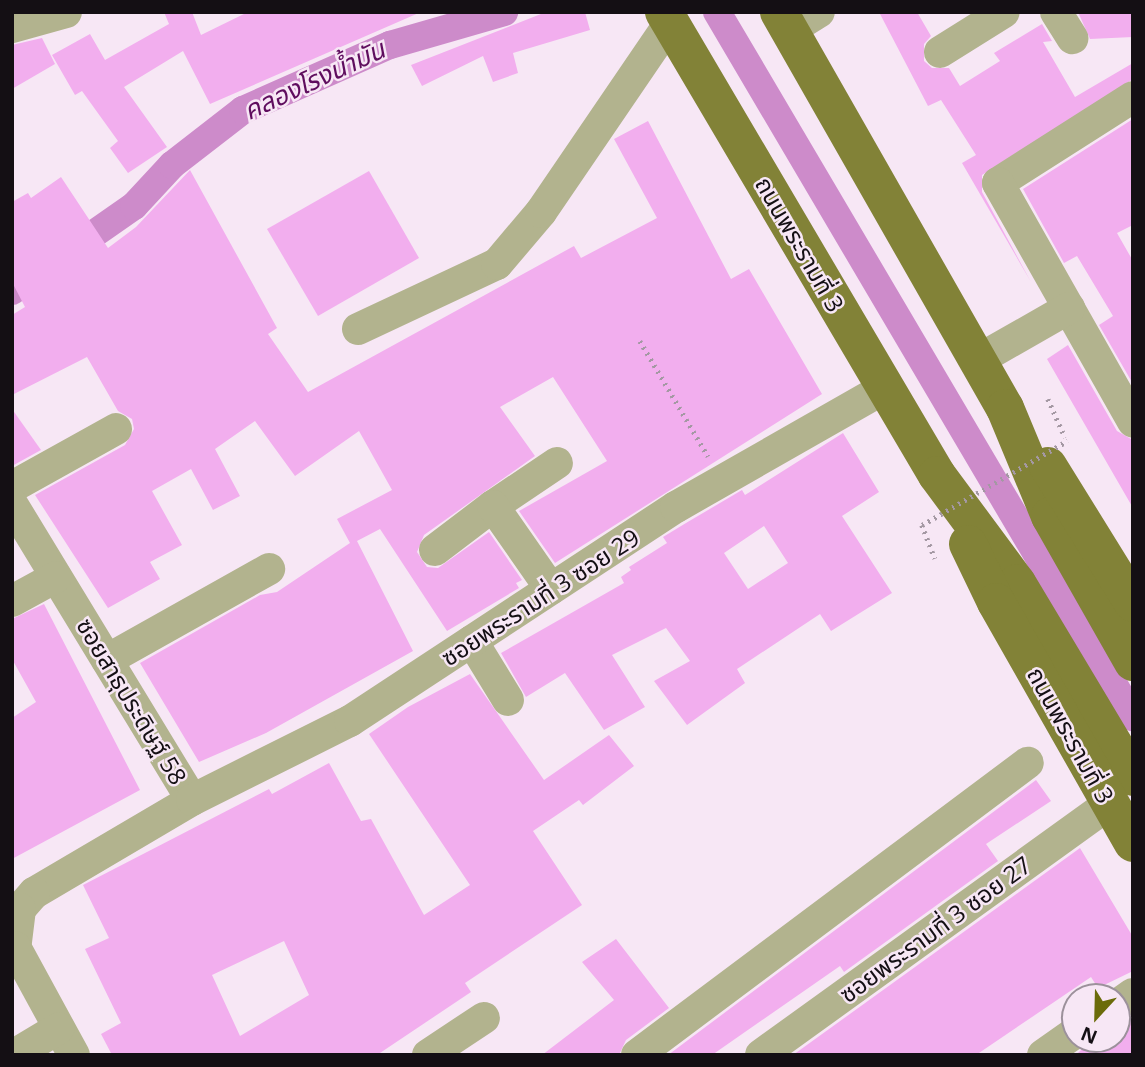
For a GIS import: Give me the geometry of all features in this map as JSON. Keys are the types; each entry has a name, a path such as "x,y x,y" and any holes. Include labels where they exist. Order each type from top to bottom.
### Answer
{"main road":[{"name":"ถนนพระรามที่ 3","path":"667,18 937,475 1017,583 1121,791 1133,843"},
{"path":"796,18 1005,408 1050,516 1133,662"},
{"path":"1005,408 1062,486 1133,603"}],"street":[{"path":"12,27 66,12"},
{"path":"940,52 1004,12"},
{"path":"358,329 497,264 541,212 667,18"},
{"path":"1133,97 998,183 1133,422"},
{"path":"978,360 1069,308"},
{"name":"ซอยพระรามที่ 3 ซอย 29","path":"192,800 351,721 723,480 885,388"},
{"path":"12,487 116,429"},
{"path":"435,550 493,506 557,463"},
{"name":"ซอยสาธุประดิษฐ์ 58","path":"12,504 192,800 34,893 20,909 14,937 74,1055"},
{"path":"493,506 551,589"},
{"path":"107,660 269,569"},
{"path":"12,601 56,577"},
{"path":"472,641 508,701"},
{"path":"637,1055 1028,763"},
{"name":"ซอยพระรามที่ 3 ซอย 27","path":"761,1055 1121,791"},
{"path":"428,1055 484,1018"},
{"path":"14,1055 59,1028"},
{"path":"1042,1055 1061,1042"}],"path":[{"path":"640,341 723,480"},
{"path":"936,559 922,525 1067,441 1048,400"}],"building":[{"path":"164,12 192,12 201,35 248,12 421,12 210,104 183,51 124,87 167,147 128,173 110,148 118,141 82,91 75,95 52,55 90,34 105,60 169,24"},
{"path":"546,12 585,12 590,30 513,53 518,73 493,82 483,56 422,86 411,65"},
{"path":"879,12 917,12 931,36 924,44 924,61 932,68 949,68 960,86 1000,61 994,53 1042,24 1052,41 1043,42 1075,97 1133,63 1133,79 982,175 982,192 1031,282 962,163 976,155 941,100 928,106"},
{"path":"1078,12 1133,12 1133,37 1090,39"},
{"path":"42,38 55,64 12,89 12,45"},
{"path":"1133,119 1133,225 1117,233 1133,261 1133,384 1099,325 1113,316 1077,256 1064,263 1023,189"},
{"path":"648,121 731,279 749,269 822,394 555,563 519,511 607,461 553,377 500,407 535,456 424,535 417,552 427,567 438,568 489,532 522,580 516,583 519,588 447,631 380,529 357,541 413,651 266,733 199,762 140,663 260,595 277,592 350,543 337,519 392,490 359,431 295,476 255,421 215,449 240,496 213,510 191,469 152,491 182,545 150,562 160,579 108,608 35,495 125,445 134,429 132,419 118,411 87,357 12,395 12,315 25,307 12,282 12,202 28,193 31,198 61,177 108,248 136,227 190,170 277,328 268,334 308,392 574,246 581,258 657,218 614,139"},
{"path":"369,171 419,258 318,316 267,229"},
{"path":"1068,345 1117,431 1133,440 1133,508 1047,359"},
{"path":"12,409 41,450 12,466"},
{"path":"843,433 879,492 842,516 892,593 831,631 820,614 737,669 745,683 687,725 654,681 690,661 666,628 612,655 645,707 604,730 565,673 526,697 501,653 624,583 621,577 631,570 629,567 667,543 663,537 742,490 745,495","holes":["764,526 788,563 748,589 724,553"]},
{"path":"44,604 140,790 12,859 12,718 36,702 12,659 12,619"},
{"path":"470,674 544,780 609,735 634,766 583,805 579,800 533,831 582,905 465,983 471,992 377,1055 112,1055 101,1034 121,1023 85,949 109,938 83,885 269,789 272,794 329,763 361,821 371,819 424,915 470,885 369,734 408,707","holes":["284,941 309,995 240,1036 212,975"]},
{"path":"1036,780 1051,801 986,844 998,861 844,972 840,966 712,1055 668,1055"},
{"path":"1080,848 1133,937 1133,971 1108,983 1095,983 1091,977 1082,983 1061,983 1061,997 976,1055 793,1055"},
{"path":"616,939 669,1008 626,1040 619,1055 542,1055 614,1000 582,962"},
{"path":"1133,1017 1133,1055 1076,1055 1131,1053"}],"waterway":[{"name":"คลองโรงน้ำมัน","path":"12,291 134,206 172,165 243,110 390,45 504,12"},
{"path":"717,12 1133,717"}]}
